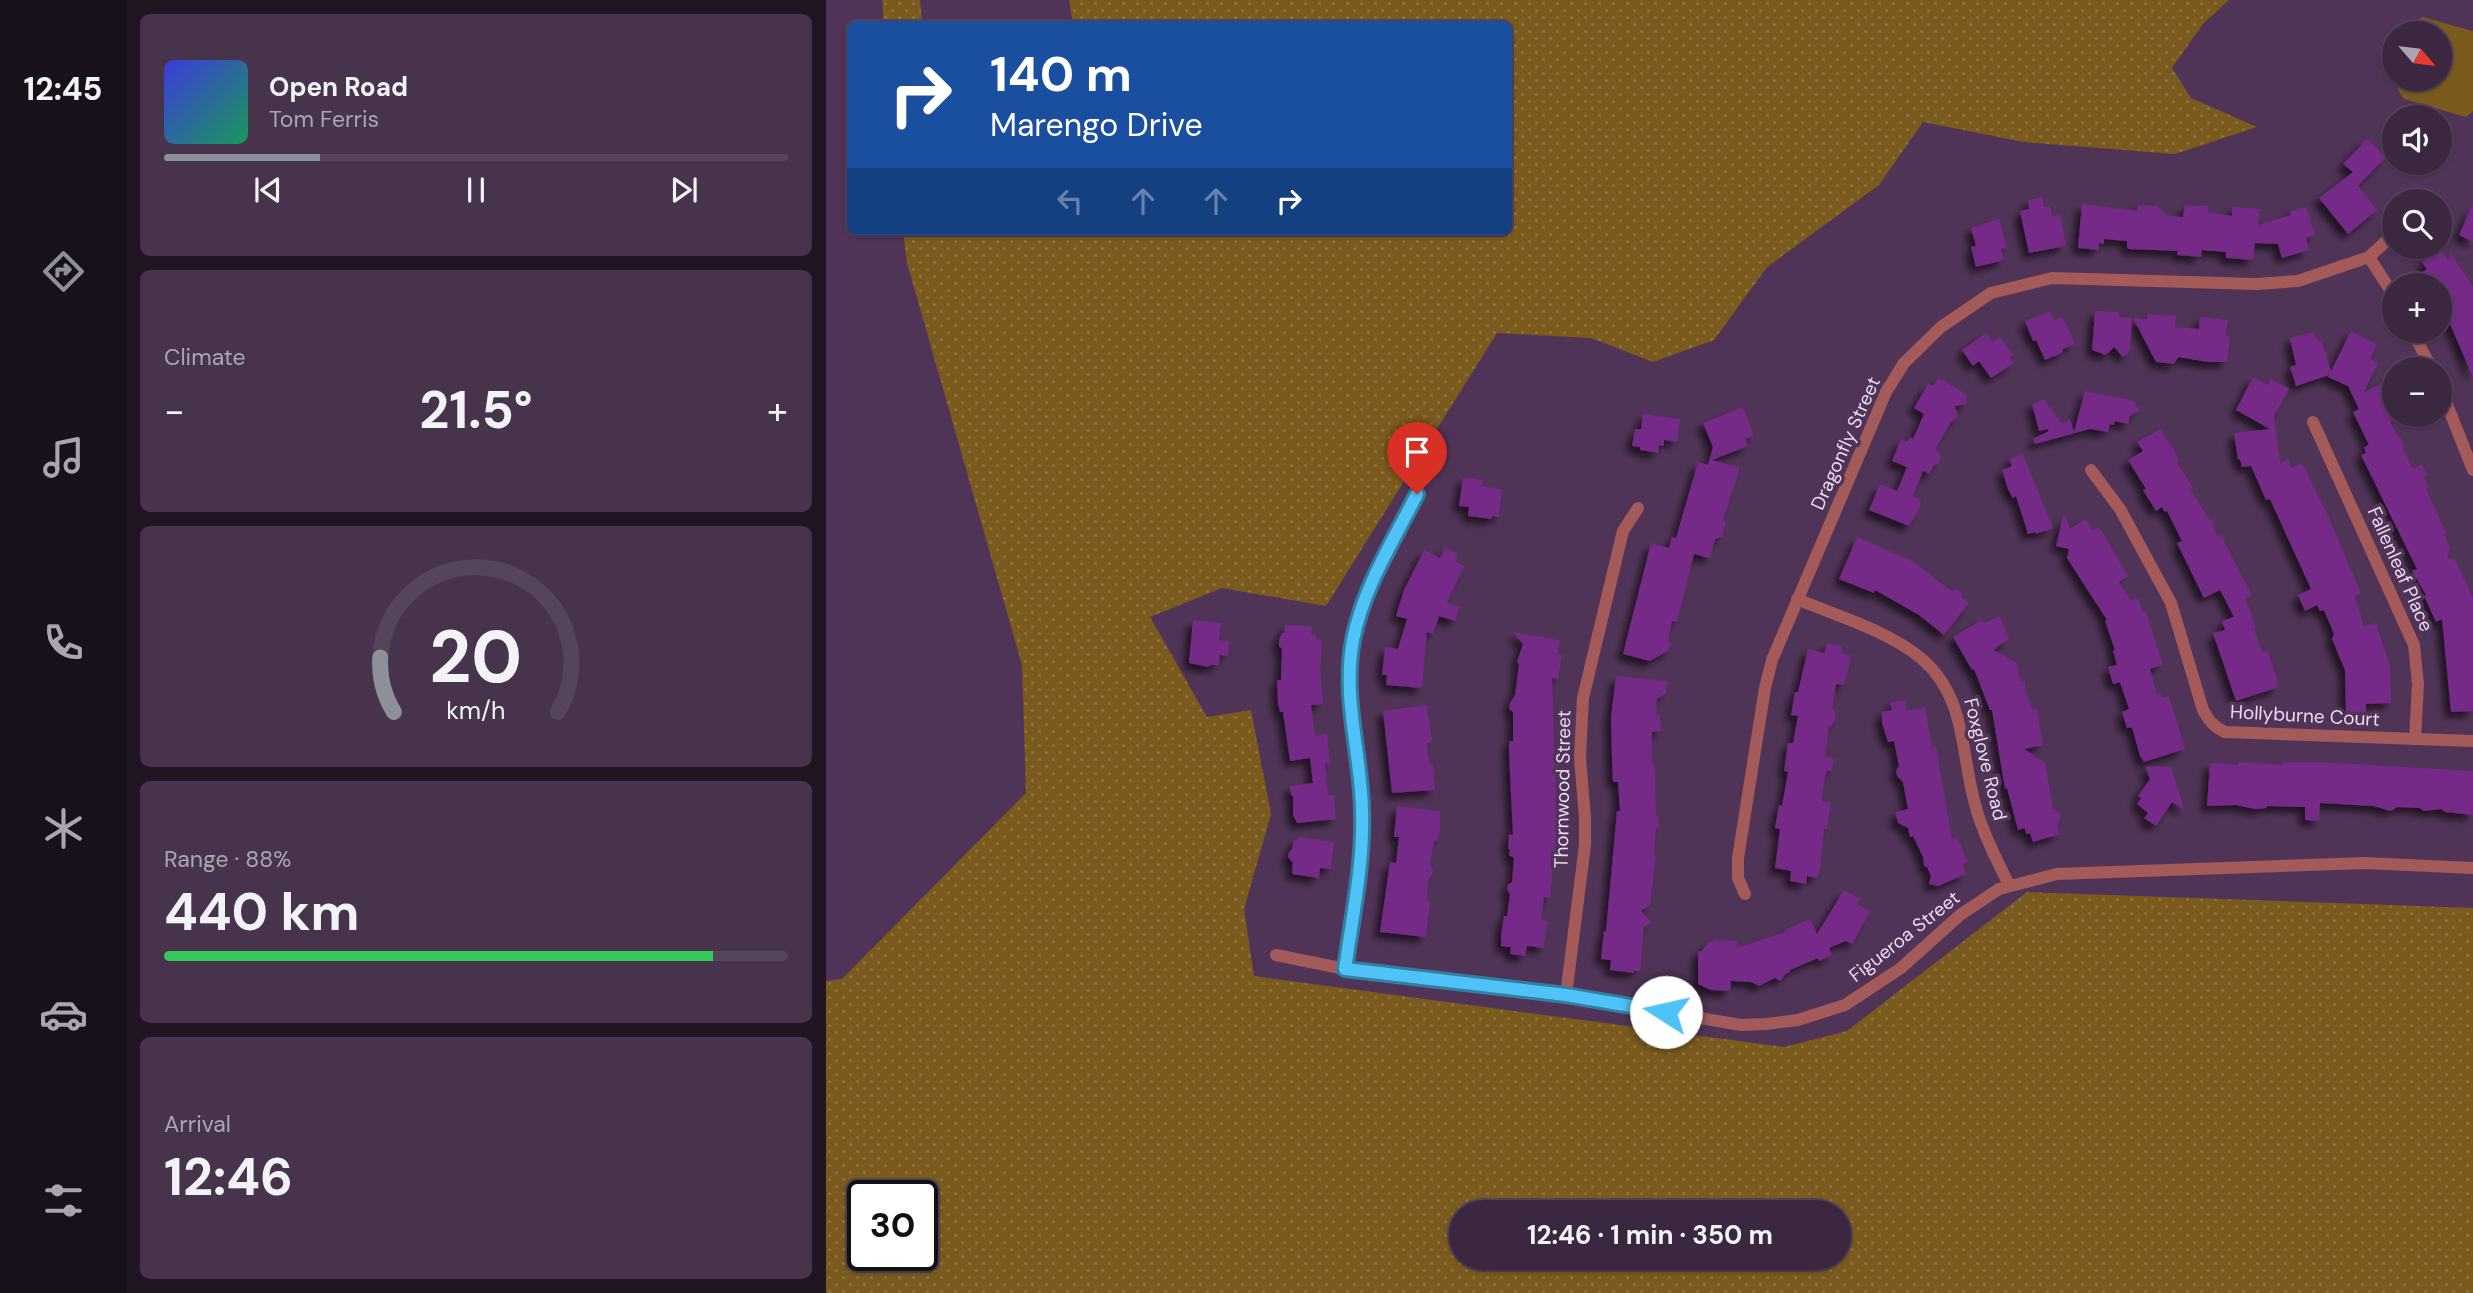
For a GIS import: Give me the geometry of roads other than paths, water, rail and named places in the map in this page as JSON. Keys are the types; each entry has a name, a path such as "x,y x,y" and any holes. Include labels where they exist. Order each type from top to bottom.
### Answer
{"street":[{"path":"2382,245 2369,257 2382,277"},
{"name":"Dragonfly Street","path":"1745,894 1738,878 1738,858 1765,688 1772,660 1886,392 1900,370 1941,327 1991,293 2052,278 2256,284 2298,281 2369,257"},
{"path":"2452,417 2473,470"},
{"name":"Fallenleaf Place","path":"2314,422 2414,645 2418,684 2415,739"},
{"name":"Hollyburne Court","path":"2091,470 2120,509 2163,585 2171,603 2203,710 2216,728 2225,732 2473,741"},
{"path":"1345,969 1362,840 1361,789 1349,697 1353,640 1372,583 1417,494"},
{"name":"Thornwood Street","path":"1566,995 1585,845 1580,758 1583,698 1623,531 1638,508"},
{"name":"Foxglove Road","path":"1797,599 1860,624 1907,648 1936,673 1955,705 1979,818 2009,885"},
{"name":"Figueroa Street","path":"1276,955 1345,969 1566,995 1741,1025 1766,1024 1798,1020 1845,1004 1901,968 1960,915 2009,885 2057,874 2078,871 2365,863 2473,868"}]}
